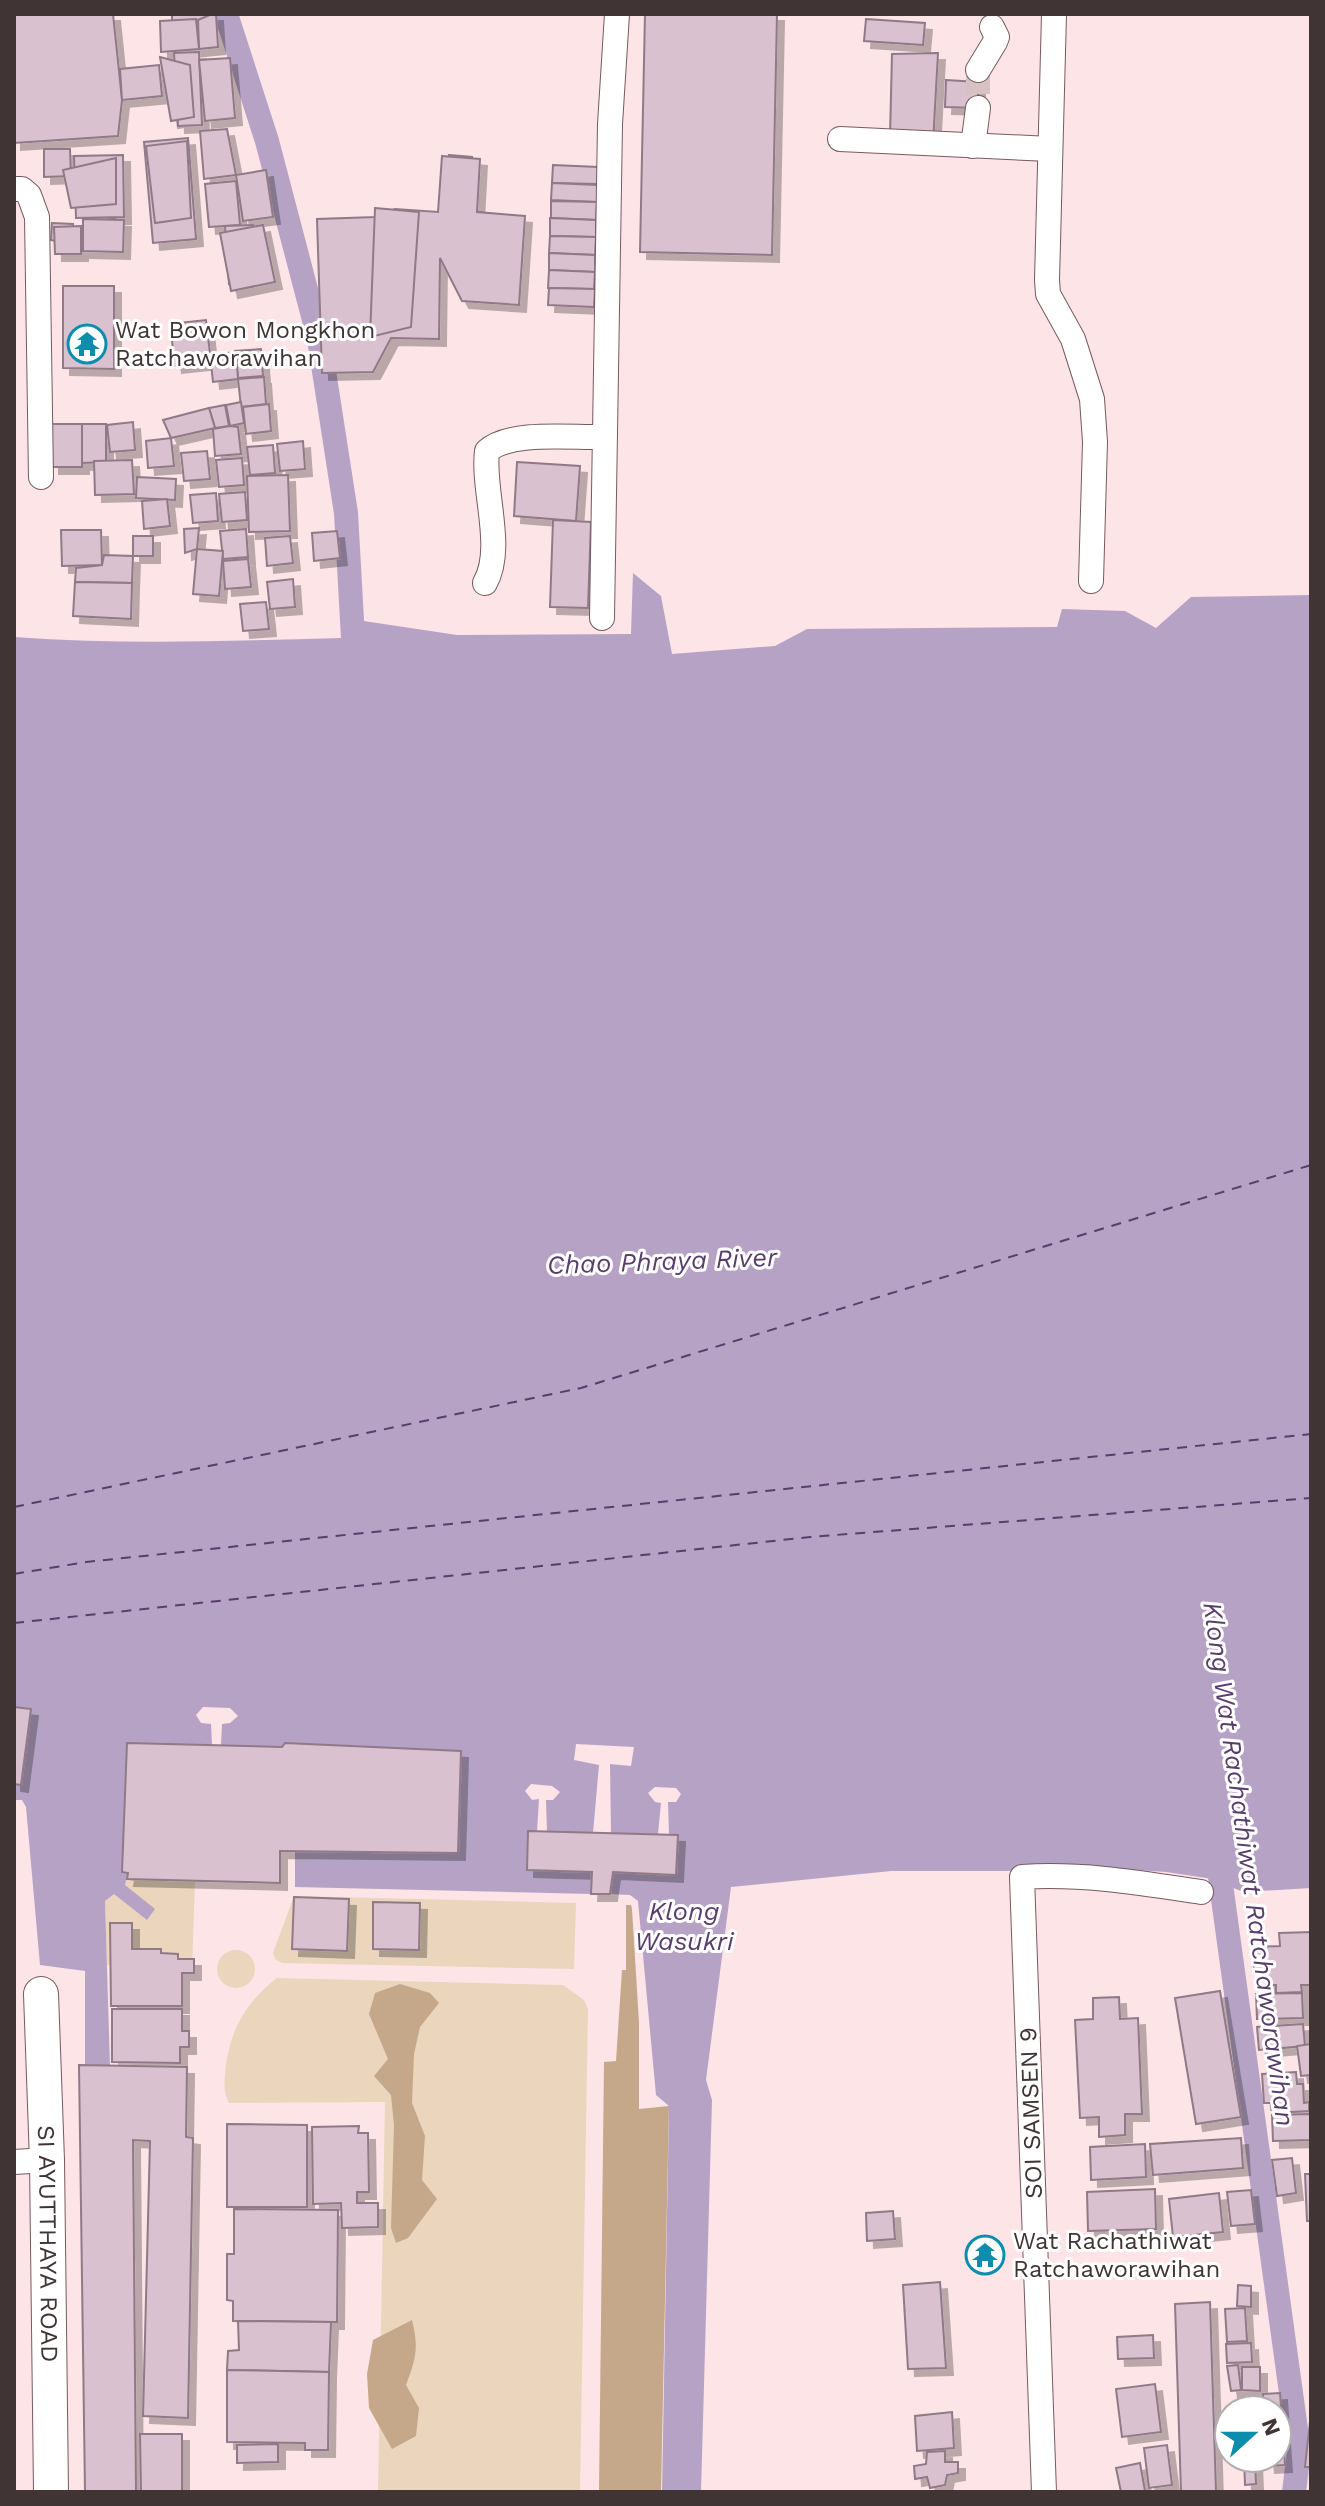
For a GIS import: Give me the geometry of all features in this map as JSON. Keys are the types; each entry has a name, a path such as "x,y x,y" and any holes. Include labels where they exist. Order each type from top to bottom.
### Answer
{"street":[{"path":"602,618 610,124 617,14"},
{"path":"1054,14 1048,294 1073,339 1092,399 1095,442 1091,581"},
{"path":"978,70 997,37 992,27"},
{"path":"973,146 978,108"},
{"path":"840,139 1050,149"},
{"path":"14,189 22,189 29,195 37,217 41,477"},
{"path":"485,583 493,569 485,464 487,451 511,438 604,437"},
{"name":"SOI SAMSEN 9","path":"1044,2492 1022,1877 1100,1877 1201,1892"},
{"name":"SI AYUTTHAYA ROAD","path":"41,1994 31,2161 51,2492"}],"shaded area":[{"path":"127,1879 195,1881 192,1968 107,1965 105,1901 125,1885"},
{"path":"294,1896 576,1903 574,1969 282,1963 275,1959 273,1953"},
{"path":"626,1905 631,1905 632,1909 639,2023 639,2109 669,2106 661,2492 599,2492 604,2062 616,2061 622,1970 626,1970"},
{"path":"236,1950 249,1956 255,1969 249,1982 236,1988 223,1982 217,1969 223,1956"},
{"path":"277,1978 563,1985 584,2000 588,2009 580,2492 378,2492 385,2102 229,2103 225,2079 232,2039 249,2005"},
{"path":"400,1984 430,1993 439,2003 420,2027 414,2054 412,2103 425,2136 422,2180 437,2199 408,2238 396,2243 391,2228 394,2125 391,2095 374,2076 388,2059 369,2014 375,1993"},
{"path":"412,2320 415,2353 406,2385 419,2408 416,2436 392,2449 369,2408 367,2374 373,2340"}],"water":[{"path":"633,573 661,596 672,654 775,646 807,629 1057,627 1062,609 1125,611 1156,628 1191,597 1311,595 1311,1888 1243,1892 1213,1879 1166,1872 1087,1867 1049,1871 891,1871 731,1887 706,2080 712,2100 701,2492 662,2492 669,2106 656,2095 638,1901 630,1895 610,1894 613,1872 676,1874 678,1835 669,1835 668,1802 676,1802 681,1794 676,1788 655,1787 648,1793 655,1802 661,1803 658,1834 611,1833 610,1764 631,1766 634,1747 576,1744 574,1760 599,1765 593,1833 547,1832 546,1800 553,1800 560,1792 552,1786 531,1784 525,1791 532,1800 539,1799 537,1831 528,1832 527,1870 592,1872 591,1894 295,1887 295,1852 458,1853 282,1747 221,1745 222,1724 230,1723 238,1716 230,1708 203,1707 196,1715 201,1723 211,1724 212,1745 127,1743 122,1871 128,1873 125,1885 155,1909 147,1920 114,1894 105,1901 110,2065 85,2065 85,1971 40,1965 26,1807 22,1800 14,1800 14,1784 21,1785 31,1710 14,1707 14,637 137,642 341,638 357,620 457,635 631,634"}],"building":[{"path":"14,14 100,14 110,124 14,132"},
{"path":"14,14 113,14 122,100 118,136 14,143"},
{"path":"172,14 209,14 209,20 172,21"},
{"path":"216,14 218,47 199,49 198,20"},
{"path":"645,14 777,14 772,255 640,252"},
{"path":"196,19 199,49 161,52 160,21"},
{"path":"866,19 925,23 923,45 864,41"},
{"path":"199,52 202,125 178,126 174,53"},
{"path":"938,53 933,143 890,136 892,54"},
{"path":"160,57 190,65 194,117 171,121"},
{"path":"230,58 235,118 205,121 199,60"},
{"path":"159,65 162,96 122,100 120,69"},
{"path":"946,80 978,82 978,108 945,107"},
{"path":"227,129 236,175 204,179 200,131"},
{"path":"188,138 196,239 153,243 144,142"},
{"path":"187,141 191,218 155,223 146,146"},
{"path":"44,149 70,149 71,176 44,177"},
{"path":"123,155 124,217 76,218 74,156"},
{"path":"449,155 472,157 475,211 514,218 517,293 458,289"},
{"path":"442,156 480,159 477,212 525,216 519,305 462,301 440,258 439,339 391,338 373,372 322,373 317,219 376,217 395,209 438,212"},
{"path":"116,158 116,204 71,208 63,170"},
{"path":"553,165 598,167 598,184 552,183"},
{"path":"266,170 273,217 243,221 236,175"},
{"path":"236,181 240,225 209,227 205,184"},
{"path":"552,183 598,185 597,202 551,200"},
{"path":"551,201 597,202 596,220 551,218"},
{"path":"375,208 419,212 411,327 370,337"},
{"path":"115,218 122,241 79,244 85,225"},
{"path":"550,218 596,220 596,237 550,236"},
{"path":"83,219 124,220 123,252 83,251"},
{"path":"52,223 73,224 74,246 51,240"},
{"path":"253,225 263,277 229,284 225,226"},
{"path":"263,225 275,282 231,291 220,233"},
{"path":"81,226 81,254 55,254 54,227"},
{"path":"550,236 596,237 595,255 549,253"},
{"path":"549,253 595,255 595,272 549,270"},
{"path":"549,270 595,272 594,289 548,288"},
{"path":"63,286 114,286 114,369 63,368"},
{"path":"549,288 595,289 594,307 548,305"},
{"path":"206,320 211,362 175,366 170,324"},
{"path":"261,349 263,376 238,378 235,351"},
{"path":"236,352 238,379 213,382 210,355"},
{"path":"264,377 266,404 241,407 238,379"},
{"path":"241,402 244,423 230,426 226,405"},
{"path":"269,404 271,431 246,434 243,407"},
{"path":"225,405 229,426 215,428 209,408"},
{"path":"209,408 215,428 171,438 163,420"},
{"path":"133,422 135,450 110,452 107,425"},
{"path":"51,424 82,424 82,467 52,467"},
{"path":"82,424 106,424 106,462 82,463"},
{"path":"238,427 241,454 215,456 213,429"},
{"path":"171,438 174,466 148,468 146,441"},
{"path":"303,441 305,469 280,471 277,444"},
{"path":"273,445 275,473 250,475 247,447"},
{"path":"207,451 210,479 184,481 181,453"},
{"path":"242,458 244,485 219,487 216,460"},
{"path":"132,460 134,494 95,495 94,461"},
{"path":"517,462 580,466 576,521 514,516"},
{"path":"288,475 290,531 249,532 247,476"},
{"path":"137,477 176,479 175,500 136,498"},
{"path":"245,492 247,520 222,522 219,494"},
{"path":"216,493 218,521 193,523 190,495"},
{"path":"167,499 170,526 144,529 142,501"},
{"path":"553,520 591,522 588,608 550,607"},
{"path":"199,528 197,549 185,553 184,529"},
{"path":"246,529 248,557 223,559 220,531"},
{"path":"61,530 101,530 102,565 62,566"},
{"path":"337,531 340,558 314,561 312,533"},
{"path":"133,536 153,536 153,556 133,556"},
{"path":"290,536 293,563 267,566 265,538"},
{"path":"197,549 223,551 219,596 193,594"},
{"path":"104,555 133,556 132,583 75,582 76,568 102,565"},
{"path":"248,559 251,587 225,589 223,561"},
{"path":"293,579 295,607 270,609 267,582"},
{"path":"75,582 132,583 131,619 73,616"},
{"path":"266,602 269,629 243,631 240,604"},
{"path":"14,1707 31,1709 21,1785 14,1784"},
{"path":"127,1743 282,1747 285,1743 461,1751 458,1853 280,1851 280,1883 127,1879 128,1873 122,1872"},
{"path":"528,1831 678,1835 676,1875 613,1872 610,1894 591,1894 592,1872 527,1870"},
{"path":"294,1897 349,1899 347,1951 292,1949"},
{"path":"373,1902 420,1903 419,1950 373,1949"},
{"path":"110,1923 132,1923 132,1949 161,1949 161,1953 178,1954 178,1959 194,1959 194,1973 182,1973 182,2006 111,2006"},
{"path":"1311,1932 1311,1985 1301,1985 1302,1992 1276,1993 1276,1985 1267,1985 1266,1977 1260,1977 1260,1970 1254,1971 1253,1947 1280,1946 1279,1933"},
{"path":"1220,1991 1241,2117 1196,2124 1175,1998"},
{"path":"1302,1993 1303,2018 1257,2019 1256,1994"},
{"path":"1119,1997 1120,2019 1138,2018 1142,2114 1125,2114 1125,2135 1099,2137 1099,2117 1080,2118 1075,2020 1093,2019 1093,1998"},
{"path":"112,2009 182,2009 182,2031 189,2031 189,2047 180,2047 180,2063 112,2062"},
{"path":"1303,2024 1305,2046 1259,2050 1257,2027"},
{"path":"1311,2044 1311,2075 1301,2076 1297,2046"},
{"path":"79,2065 187,2067 186,2137 193,2138 188,2418 143,2416 150,2141 133,2140 136,2492 85,2492"},
{"path":"1296,2072 1297,2084 1303,2084 1304,2103 1309,2102 1309,2111 1274,2113 1274,2103 1264,2103 1262,2074"},
{"path":"1311,2114 1311,2140 1273,2141 1272,2115"},
{"path":"227,2124 307,2125 307,2207 227,2207"},
{"path":"359,2126 358,2133 368,2133 369,2192 357,2192 357,2203 378,2203 378,2227 342,2228 341,2203 313,2204 312,2127"},
{"path":"1241,2138 1243,2168 1153,2175 1150,2144"},
{"path":"1145,2144 1146,2177 1091,2180 1090,2147"},
{"path":"1292,2158 1296,2193 1277,2196 1272,2160"},
{"path":"1305,2174 1311,2174 1311,2221 1307,2221"},
{"path":"1155,2189 1156,2229 1088,2231 1087,2192"},
{"path":"1251,2190 1255,2224 1231,2226 1227,2192"},
{"path":"1219,2193 1223,2232 1173,2237 1169,2199"},
{"path":"234,2209 338,2210 337,2322 233,2321 233,2301 227,2300 227,2254 234,2254"},
{"path":"893,2211 895,2239 867,2241 866,2213"},
{"path":"940,2282 946,2368 908,2369 903,2285"},
{"path":"1238,2285 1251,2286 1251,2307 1237,2306"},
{"path":"1210,2302 1213,2474 1216,2492 1181,2492 1175,2304"},
{"path":"1245,2308 1247,2341 1227,2342 1225,2309"},
{"path":"238,2321 331,2322 329,2372 227,2370 228,2351 239,2350"},
{"path":"1153,2335 1154,2358 1118,2359 1117,2337"},
{"path":"1251,2343 1252,2362 1227,2363 1226,2344"},
{"path":"1238,2365 1241,2390 1231,2391 1227,2366"},
{"path":"1242,2367 1260,2367 1260,2391 1242,2390"},
{"path":"227,2370 329,2372 328,2450 305,2450 305,2443 227,2442"},
{"path":"1155,2384 1161,2432 1122,2437 1116,2389"},
{"path":"952,2412 954,2448 917,2451 915,2416"},
{"path":"1310,2422 1311,2467 1305,2467"},
{"path":"140,2434 182,2434 182,2492 141,2492"},
{"path":"278,2444 278,2462 237,2463 237,2445"},
{"path":"1167,2445 1172,2485 1149,2488 1144,2448"},
{"path":"945,2451 945,2462 958,2462 958,2473 947,2475 945,2485 930,2488 927,2477 915,2479 914,2466 926,2464 927,2452"},
{"path":"1140,2463 1145,2491 1121,2492 1116,2468"},
{"path":"1245,2474 1256,2474 1256,2484 1245,2485"}],"waterway":[{"path":"226,14 267,141 319,339 346,513 354,656"},
{"name":"Klong Wat Rachathiwat Ratchaworawihan","path":"1216,1848 1299,2451 1294,2492"}],"ferry route":[{"path":"14,1507 581,1388 1311,1165"},
{"path":"14,1574 86,1562 1311,1434"},
{"path":"14,1623 810,1537 1311,1498"}],"tunnel":[{"path":"978,70 978,108"}],"place":[{"name":"Wat Bowon Mongkhon Ratchaworawihan","path":"87,344"},
{"name":"Wat Rachathiwat Ratchaworawihan","path":"985,2255"}],"water label":[{"name":"Chao Phraya River","path":"662,1261"},
{"name":"Klong Wasukri","path":"684,1926"}]}
